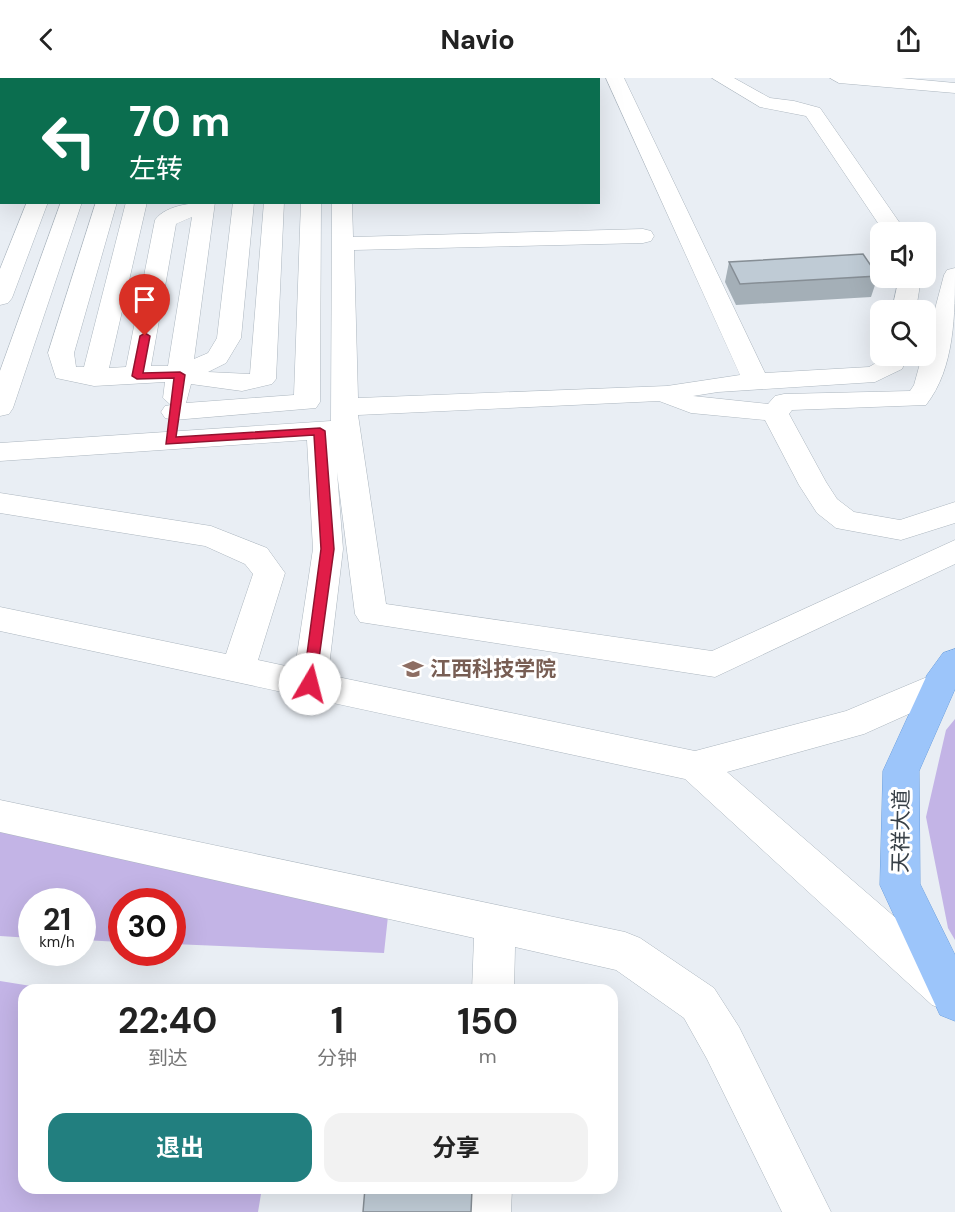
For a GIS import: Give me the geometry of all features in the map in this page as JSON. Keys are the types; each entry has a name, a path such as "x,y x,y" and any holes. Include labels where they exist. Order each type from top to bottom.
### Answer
{"main road":[{"name":"天祥大道","path":"947,674 901,771 900,885 953,997"}],"street":[{"path":"615,78 756,382"},
{"path":"721,78 766,103 794,106 813,112 888,222"},
{"path":"839,78 955,88"},
{"path":"0,298 37,204"},
{"path":"0,408 71,204"},
{"path":"201,204 189,211 103,212 62,353 65,373 94,378 180,375 229,384 253,383 263,379 274,204"},
{"path":"170,441 204,204"},
{"path":"180,375 217,358 229,338 244,204"},
{"path":"174,412 307,402 311,204"},
{"path":"310,684 328,549 336,423 342,204"},
{"path":"94,378 135,211"},
{"path":"137,376 163,211"},
{"path":"342,244 643,236"},
{"path":"775,413 784,402 917,399 927,387 955,275"},
{"path":"0,452 170,441 756,382 875,374 889,366"},
{"path":"663,393 691,405 775,413"},
{"path":"775,413 827,506 846,521 901,530 955,512"},
{"path":"336,423 371,614 714,664 955,551"},
{"path":"0,503 211,536 256,556 268,573 238,669"},
{"path":"0,619 695,766 766,744 852,724 947,674"},
{"path":"695,766 780,844 859,908 953,997"},
{"path":"0,816 625,952 699,1003 723,1043 807,1212"},
{"path":"493,984 495,924"},
{"path":"487,1212 488,1194"}],"shaded area":[{"path":"955,719 955,940 948,928 926,817 946,730"},
{"path":"0,822 389,907 384,953 186,945 186,888 108,888 108,941 96,941 96,888 18,888 18,937 0,936"},
{"path":"0,981 19,984 18,1194 261,1194 258,1212 0,1212"}],"building":[{"path":"863,254 870,264 870,276 740,284 729,262"},
{"path":"364,1194 472,1194 471,1212 363,1212"}],"place":[{"name":"江西科技学院","path":"413,669"}],"route":[{"path":"145,336 137,376 180,375 170,441 320,431 328,549 310,684"}]}
